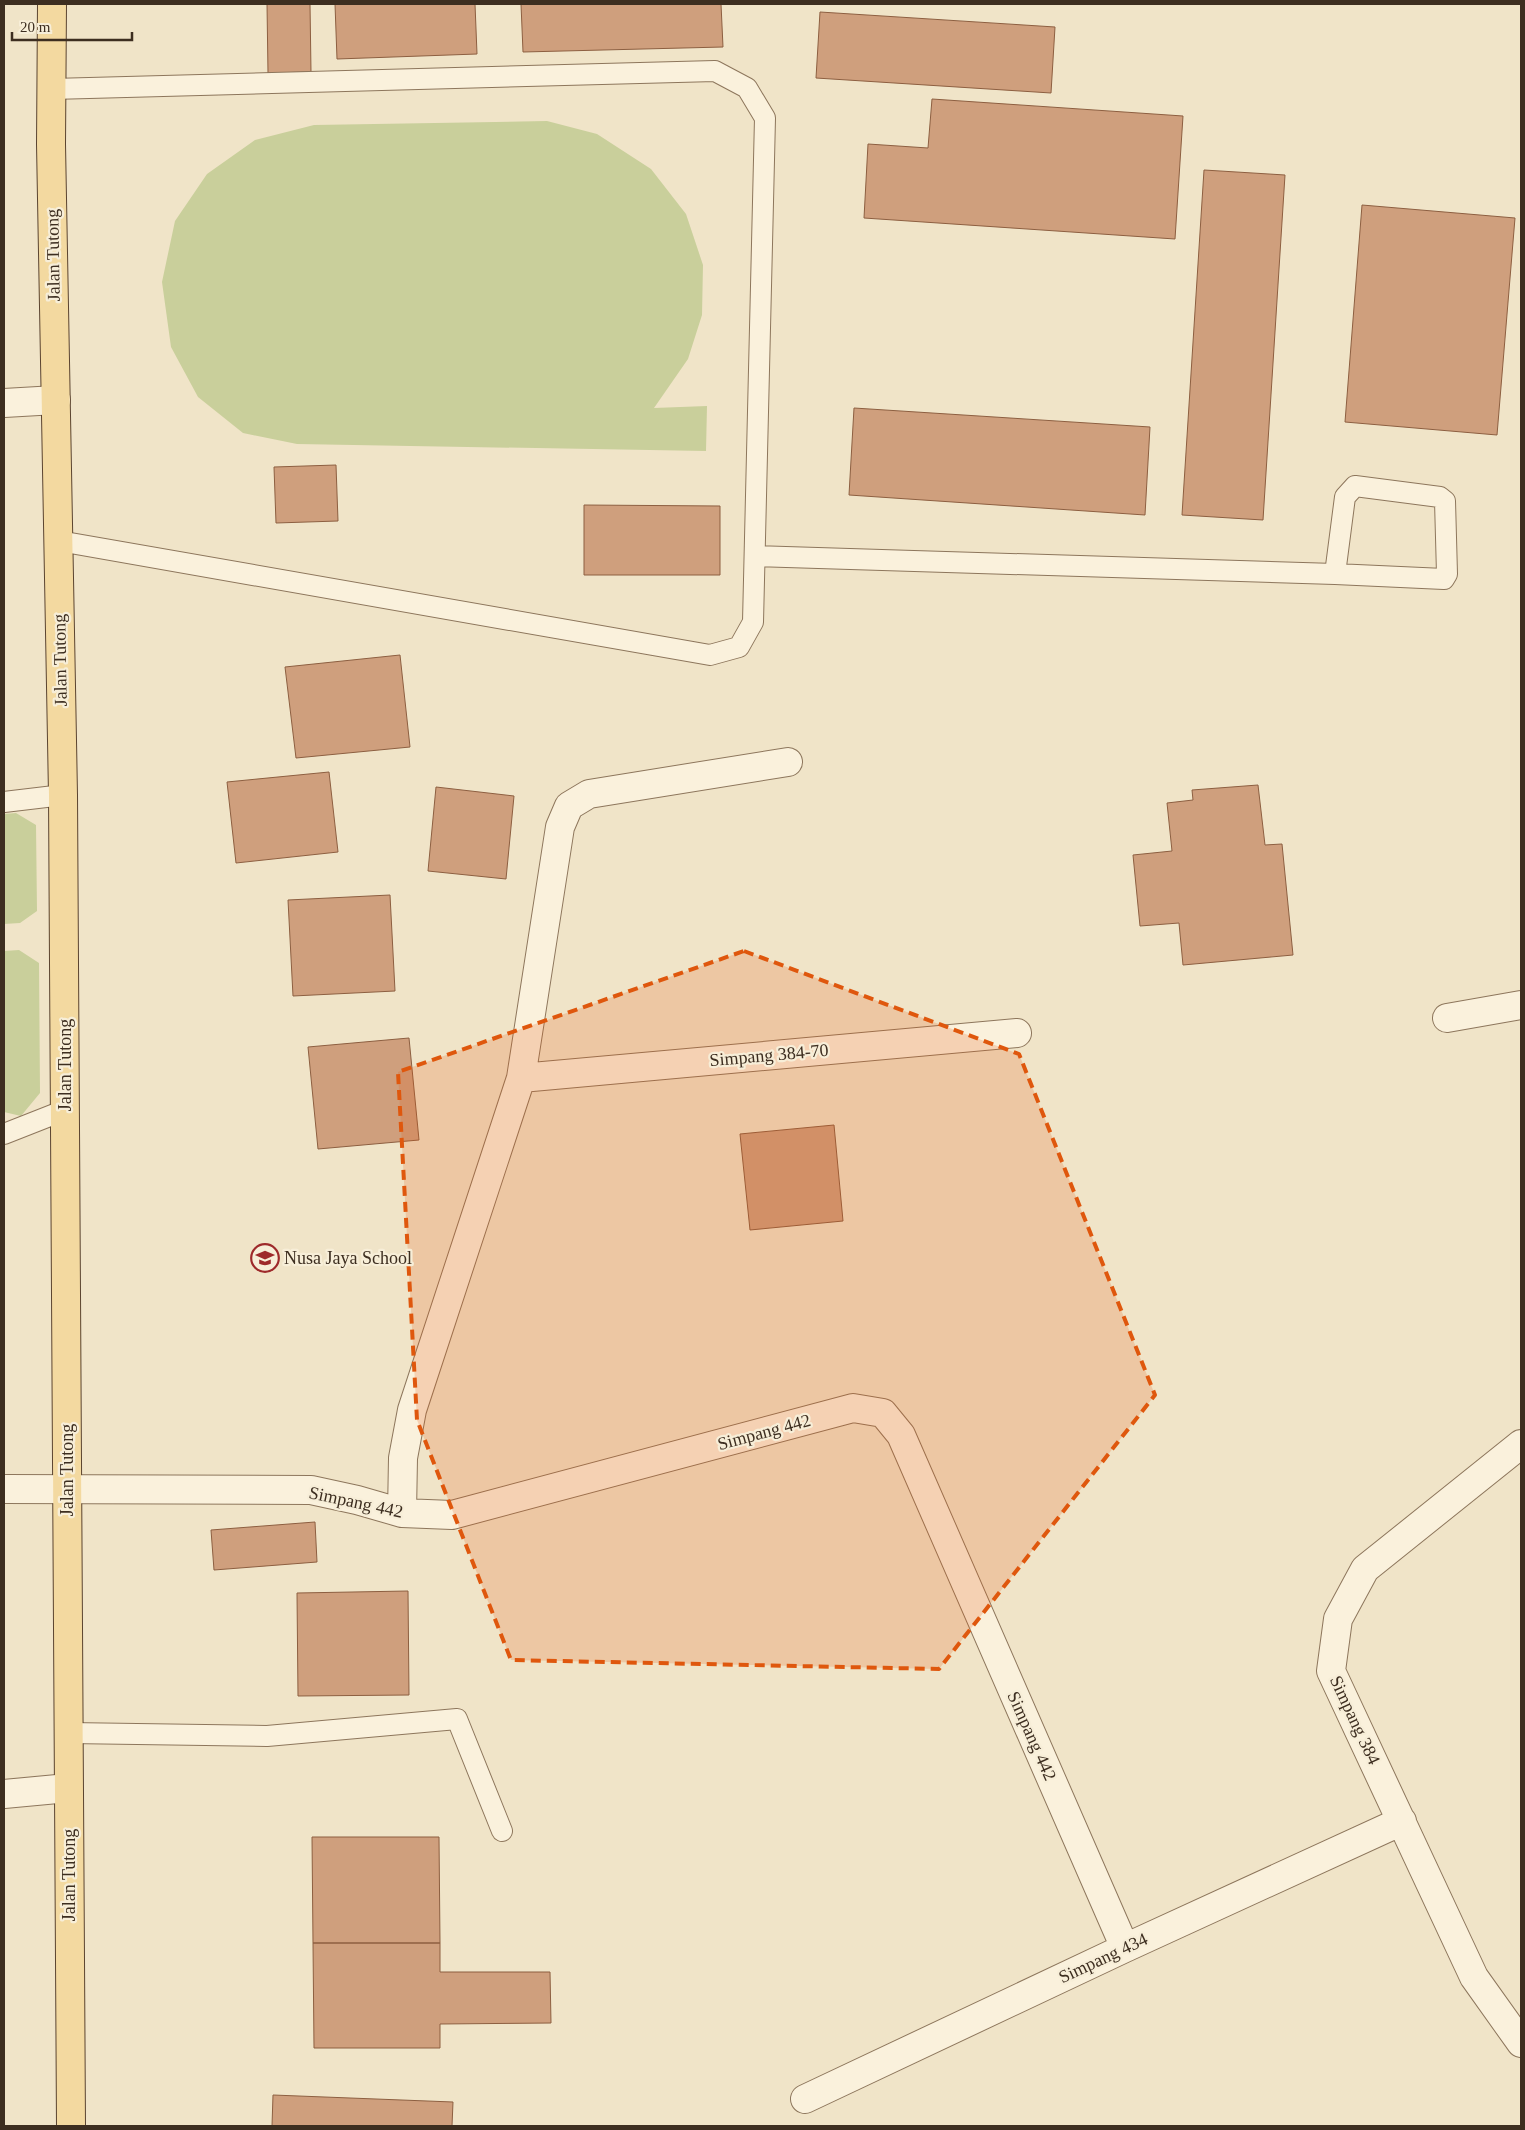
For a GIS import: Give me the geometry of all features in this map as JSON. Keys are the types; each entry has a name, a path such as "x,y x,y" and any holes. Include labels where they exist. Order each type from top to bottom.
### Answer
{"main road":[{"name":"Jalan Tutong","path":"52,4 63,796 71,2126"}],"street":[{"path":"4,403 56,400"},
{"path":"402,1513 403,1458 412,1410 521,1078 560,827 569,806 589,794 788,762"},
{"path":"1447,1018 1521,1005"},
{"name":"Simpang 384-70","path":"521,1078 1017,1033"},
{"name":"Simpang 442","path":"4,1489 311,1490 357,1500 402,1513 452,1515 853,1408 883,1412 901,1435 1125,1948"},
{"name":"Simpang 384","path":"1521,1444 1365,1569 1338,1620 1331,1671 1474,1977 1521,2043"},
{"path":"4,1794 68,1788"},
{"name":"Simpang 434","path":"805,2099 1125,1948 1402,1821"}],"lane":[{"path":"52,89 715,71 747,88 765,118 753,622 739,647 710,655 58,541"},
{"path":"755,556 1444,579 1446,574 1445,501 1440,497 1354,486 1345,497 1335,574"},
{"path":"4,802 63,796"},
{"path":"4,1134 65,1110"},
{"path":"69,1733 267,1736 457,1719 502,1831"}],"highlighted area":[{"path":"744,951 1019,1054 1155,1395 939,1669 511,1660 417,1420 398,1072"}],"green space":[{"path":"547,121 597,134 651,169 686,214 703,265 702,315 688,359 654,408 707,406 706,451 297,444 243,433 198,397 171,347 162,282 175,221 207,174 255,140 314,125"},
{"path":"16,813 36,825 37,911 20,923 4,924 4,814"},
{"path":"19,950 39,963 40,1093 21,1116 4,1112 4,951"}],"building":[{"path":"267,4 310,4 311,72 268,73"},
{"path":"335,4 475,4 477,54 337,59"},
{"path":"521,4 721,4 723,47 523,52"},
{"path":"820,12 1055,27 1051,93 816,78"},
{"path":"932,99 1183,116 1175,239 864,218 868,144 928,148"},
{"path":"1204,170 1285,175 1263,520 1182,515"},
{"path":"1362,205 1515,218 1497,435 1345,422"},
{"path":"854,408 1150,427 1145,515 849,495"},
{"path":"336,465 338,521 276,523 274,467"},
{"path":"584,505 720,506 720,575 584,575"},
{"path":"400,655 410,747 296,758 285,667"},
{"path":"329,772 338,852 236,863 227,782"},
{"path":"1258,785 1265,845 1282,844 1293,955 1183,965 1179,923 1140,926 1133,855 1172,851 1167,803 1193,800 1192,790"},
{"path":"436,787 514,796 506,879 428,871"},
{"path":"390,895 395,991 293,996 288,900"},
{"path":"409,1038 419,1140 318,1149 308,1047"},
{"path":"834,1125 843,1221 750,1230 740,1134"},
{"path":"315,1522 317,1562 214,1570 211,1530"},
{"path":"408,1591 409,1695 298,1696 297,1593"},
{"path":"312,1837 439,1837 440,1943 313,1943"},
{"path":"313,1943 440,1943 440,1972 550,1972 551,2023 440,2024 440,2048 314,2048"},
{"path":"273,2095 453,2102 452,2126 272,2126"}],"place":[{"name":"Nusa Jaya School","path":"265,1258"}]}
